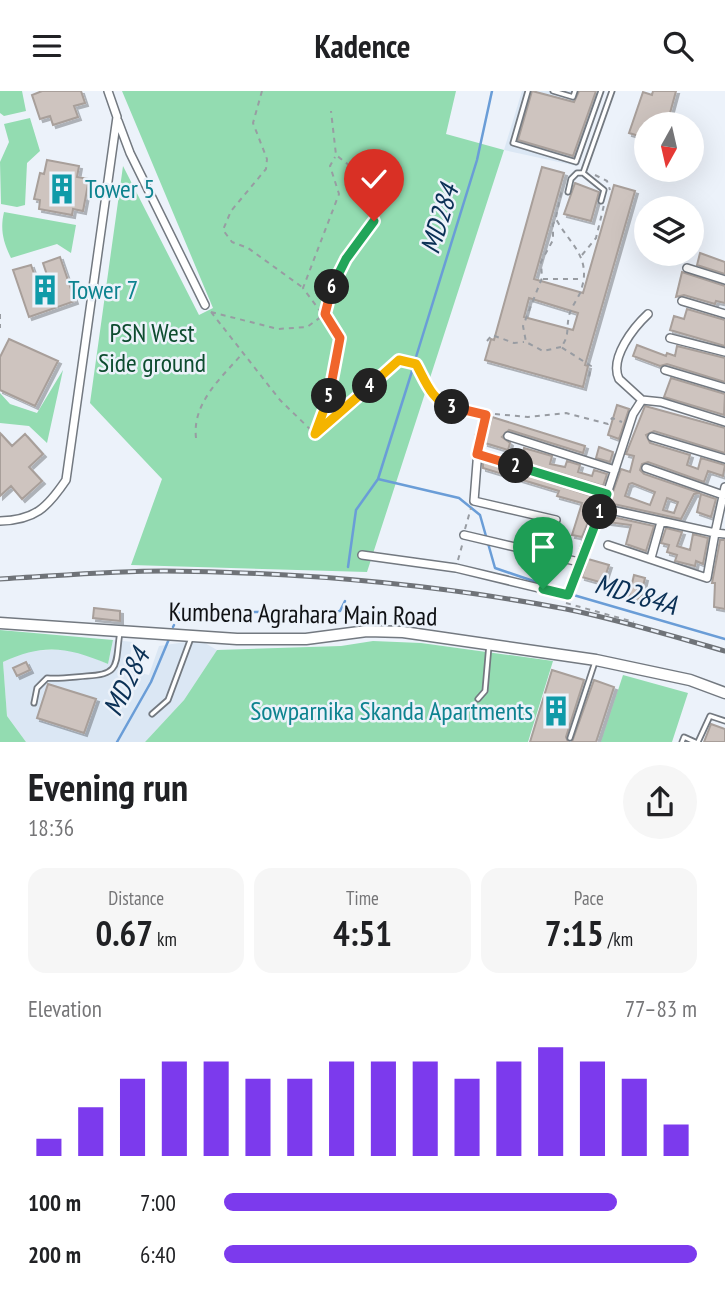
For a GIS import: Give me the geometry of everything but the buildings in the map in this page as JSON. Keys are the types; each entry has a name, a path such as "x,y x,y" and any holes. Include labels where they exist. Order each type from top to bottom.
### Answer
{"street":[{"path":"108,91 130,153 205,305"},
{"path":"0,521 35,516 54,498 66,479 117,117"},
{"path":"687,268 725,280"},
{"path":"682,301 725,313"},
{"path":"648,314 631,329 616,375 642,400 661,402 725,422"},
{"path":"670,338 725,352"},
{"path":"665,370 725,388"},
{"path":"362,555 456,568 568,595 594,520 607,494 629,424 642,400"},
{"path":"486,415 477,454 474,501 556,520"},
{"path":"508,436 615,470"},
{"path":"652,437 725,460"},
{"path":"477,454 607,494"},
{"path":"608,545 707,578 724,491 646,468"},
{"path":"602,508 725,534"},
{"path":"650,558 661,522"},
{"path":"464,535 579,562"},
{"name":"Kumbena Agrahara Main Road","path":"0,623 121,629 191,636 306,639 367,631 489,643 596,660 690,680 725,693"}],"lane":[{"path":"528,91 513,143 576,162 601,91"},
{"path":"553,91 573,97 575,91"},
{"path":"583,173 612,91"},
{"path":"568,192 571,179 577,173 583,173 604,190 601,201"},
{"path":"34,703 37,688 47,678 109,675 114,667 121,629"},
{"path":"152,715 169,700 191,636"},
{"path":"478,699 485,691 489,643"},
{"path":"570,739 596,660"},
{"path":"682,742 684,737 696,742 710,716 725,721"}],"path":[{"path":"262,91 253,123 267,159 266,169 231,211 223,230 232,242 248,248 303,288 325,314 340,338 327,406 315,434"},
{"path":"303,288 339,194 330,166 336,155 331,111"},
{"path":"211,312 278,329 307,327 325,314 332,287 346,259 374,221 374,202 359,173 336,155"},
{"path":"581,256 596,238 610,192 607,181 587,171 587,163"},
{"path":"526,342 523,326 542,278 541,262 553,240 553,224 556,219 581,256 584,279 568,317 568,335 561,347"},
{"path":"542,278 584,279"},
{"path":"205,305 280,400 315,434"},
{"path":"0,314 0,328"},
{"path":"487,341 492,335 514,343 526,342 543,351 561,347 591,366 589,377"},
{"path":"196,438 194,422 210,391 243,353"},
{"path":"315,434 399,360 416,364 425,386 446,405 486,415 498,413 545,417 566,413 608,424 612,418 629,424"},
{"path":"543,589 552,557"},
{"path":"568,595 566,605 634,622"}],"shaded area":[{"path":"522,91 604,91 577,166 504,150"},
{"path":"113,640 133,642 127,670 149,675 159,646 192,641 203,642 217,650 184,700 145,742 26,742 7,716 3,662 26,651 74,649 108,664"}],"green space":[{"path":"0,91 22,91 26,111 4,116 0,113"},
{"name":"PSN West Side ground","path":"122,91 456,91 446,134 504,150 367,572 131,565 162,479 90,403 123,166 199,315 213,308"},
{"path":"30,118 40,151 27,163 25,205 17,207 1,204 0,162 9,142 4,124"},
{"path":"4,212 76,225 71,253 57,244 11,258 3,235"},
{"path":"63,370 47,443 29,426 0,423 0,393 10,404 37,413"},
{"path":"0,630 113,640 108,664 56,649 31,652 3,662 7,716 26,742 0,742"},
{"path":"373,641 421,643 553,661 528,742 145,742 184,700 217,650 341,646"},
{"path":"623,675 688,693 672,742 601,742"}],"waterway":[{"name":"MD284","path":"416,357 477,160 492,91"},
{"name":"MD284","path":"348,567 356,510 378,479 413,368"},
{"name":"MD284A","path":"378,479 459,498 480,515 495,568 551,587"},
{"name":"MD284A","path":"570,594 725,639"},
{"name":"MD284","path":"179,613 340,611 345,601"},
{"name":"MD284","path":"117,742 151,682 169,639"}],"railway":[{"path":"0,579 164,571 366,581 566,609 725,651"}],"place":[{"name":"Tower 5","path":"62,189"},
{"name":"Tower 7","path":"45,290"},
{"name":"Sowparnika Skanda Apartments","path":"556,711"}],"route":[{"path":"374,221 346,259 332,287 325,314 340,338 327,406 315,434 399,360 416,364 425,386 446,405 486,415 477,454 607,494 594,520 568,595 543,589"}]}
